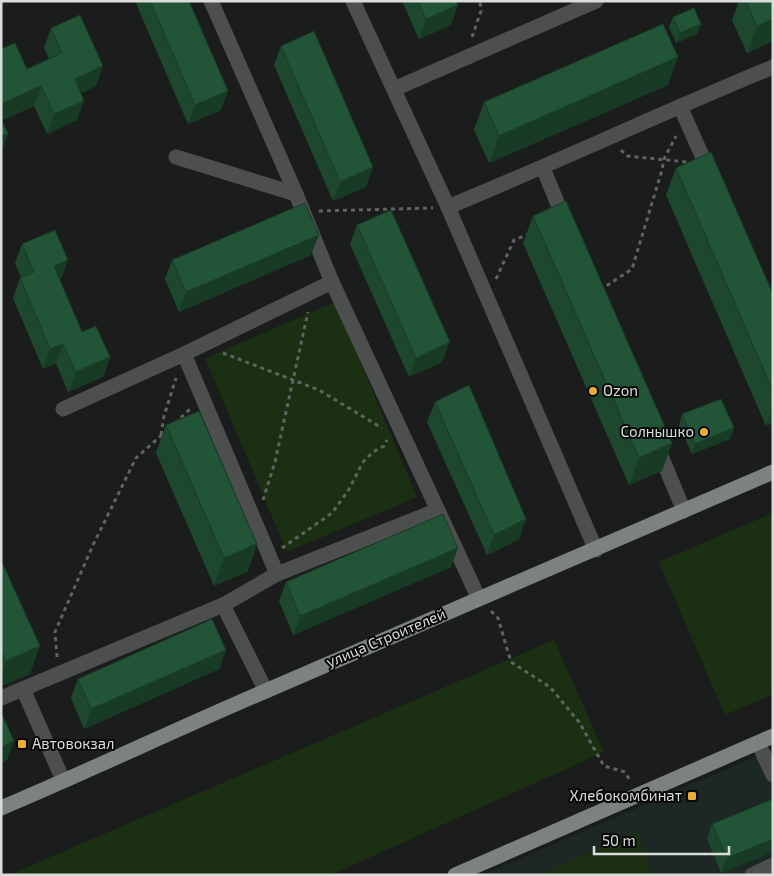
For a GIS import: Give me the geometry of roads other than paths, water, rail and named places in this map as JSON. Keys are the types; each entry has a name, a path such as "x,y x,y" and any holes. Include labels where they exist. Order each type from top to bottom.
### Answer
{"main road":[{"name":"улица Строителей","path":"1,808 479,598 596,550 773,472"},
{"path":"455,875 773,736"}],"lane":[{"path":"211,1 296,194 332,282 479,598"},
{"path":"353,1 448,207 596,550"},
{"path":"394,89 593,2"},
{"path":"448,207 543,168 608,138 682,111 773,67"},
{"path":"682,111 716,188"},
{"path":"176,157 296,194"},
{"path":"543,168 571,236"},
{"path":"63,409 184,354 332,282"},
{"path":"184,354 274,569"},
{"path":"652,432 684,511"},
{"path":"1,698 223,605 274,569 438,510"},
{"path":"223,605 266,691"},
{"path":"24,689 63,780"},
{"path":"758,743 773,775"},
{"path":"752,875 773,865"}],"place":[{"name":"Ozon","path":"593,391"},
{"name":"Солнышко","path":"704,432"},
{"name":"Автовокзал","path":"22,744"},
{"name":"Хлебокомбинат","path":"692,796"}]}
